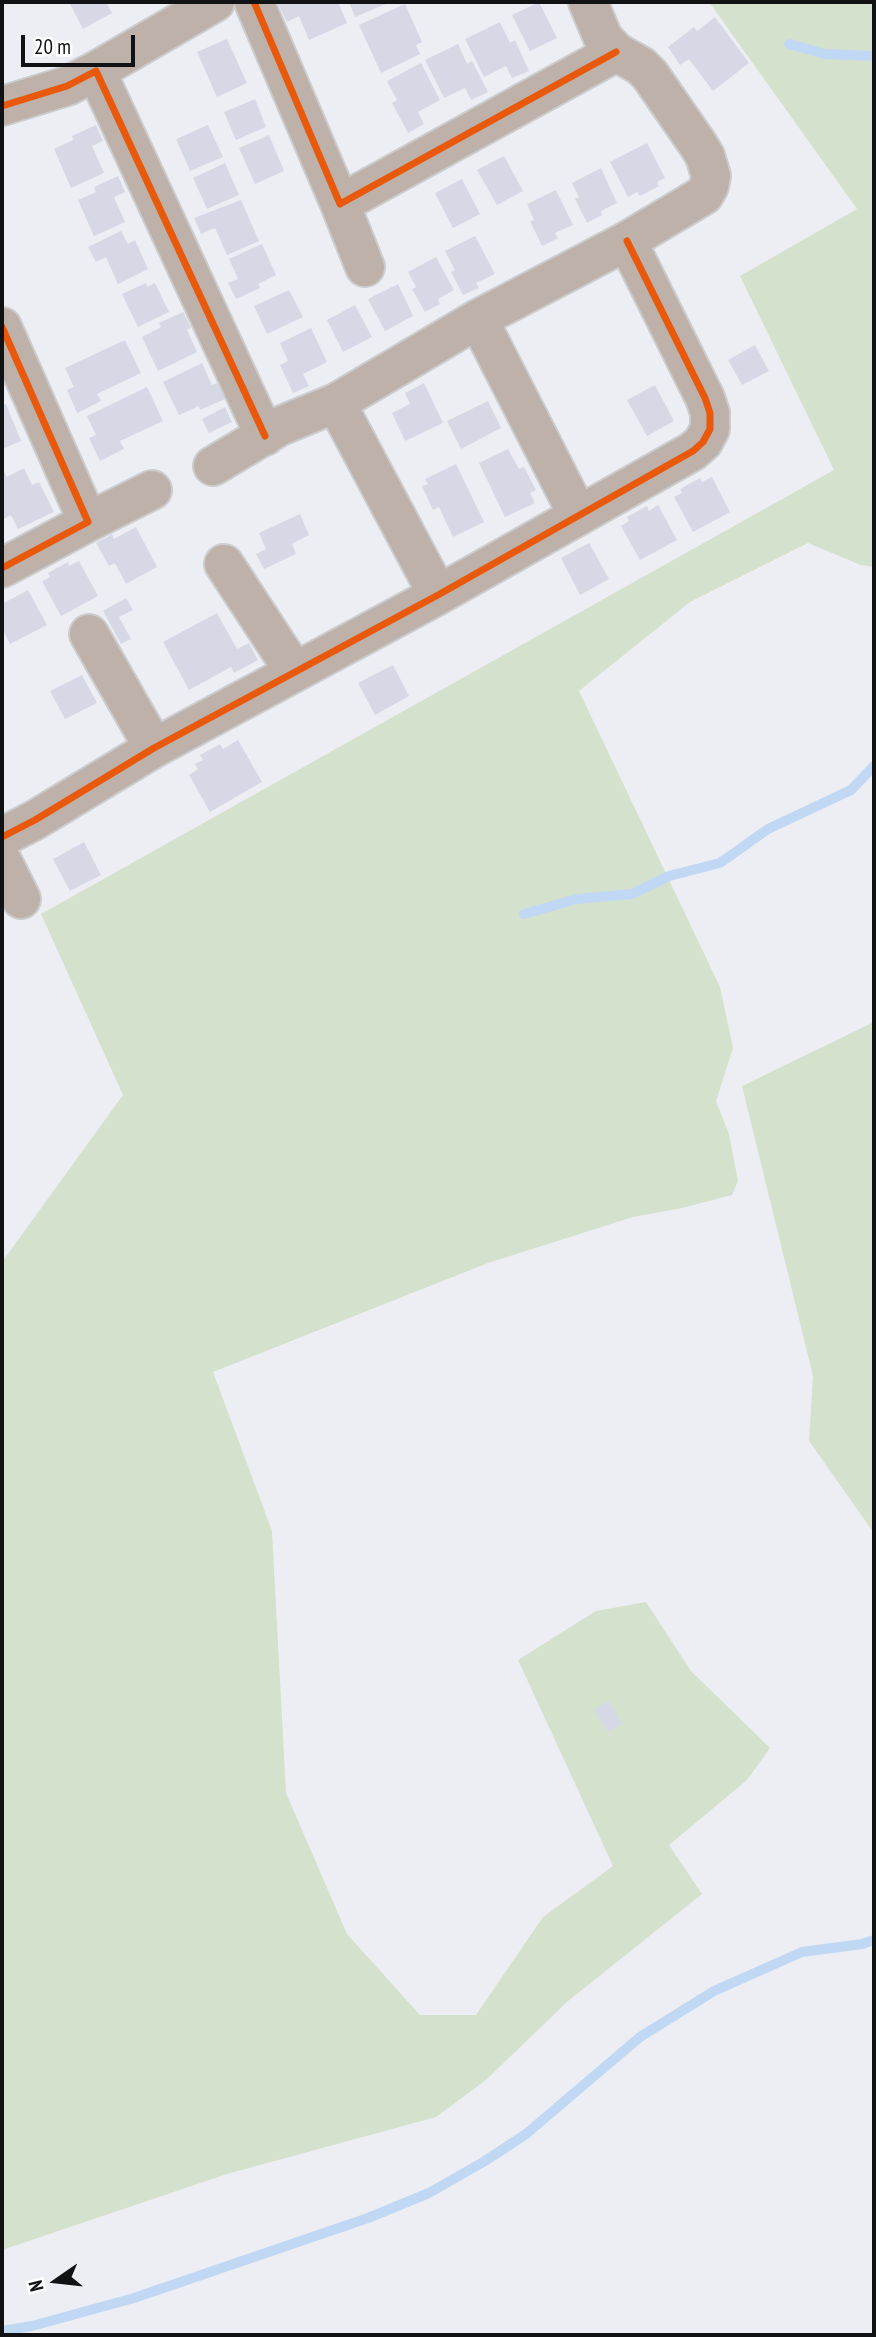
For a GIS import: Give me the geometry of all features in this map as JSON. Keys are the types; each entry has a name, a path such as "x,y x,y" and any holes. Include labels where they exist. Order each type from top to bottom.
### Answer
{"street":[{"path":"2,106 67,86 215,2"},
{"path":"254,2 365,267"},
{"path":"213,466 293,420 336,403 478,319 627,241 704,195 711,176 699,146 650,75 641,66 617,52 603,37 588,2"},
{"path":"340,204 617,52"},
{"path":"96,71 265,436"},
{"path":"2,837 35,820 153,748 438,595 693,451 703,442 710,429 710,413 705,398 627,241"},
{"path":"478,319 578,515"},
{"path":"2,327 10,366 88,523"},
{"path":"336,403 438,595"},
{"path":"2,568 152,490"},
{"path":"224,564 294,671"},
{"path":"89,634 153,748"},
{"path":"2,861 21,899"}],"green space":[{"path":"709,2 874,2 874,567 861,565 808,543 690,602 579,691 720,987 733,1048 716,1101 729,1134 738,1181 732,1195 633,1217 488,1263 213,1372 272,1531 286,1793 347,1934 420,2015 476,2015 543,1917 613,1866 518,1660 596,1611 646,1602 691,1671 770,1748 747,1780 669,1845 702,1894 568,2001 486,2080 436,2117 227,2174 2,2250 2,1262 123,1095 41,914 834,470 740,276 857,209"},
{"path":"874,1022 874,1533 809,1441 813,1376 742,1086"}],"building":[{"path":"69,2 106,2 112,13 83,29"},
{"path":"338,2 347,23 309,40 299,16 287,22 278,4"},
{"path":"349,2 385,2 386,4 355,17"},
{"path":"539,2 557,38 530,51 512,15"},
{"path":"405,4 422,42 416,45 420,54 381,73 359,25"},
{"path":"715,17 749,63 713,91 689,59 680,65 668,47 694,27 697,31"},
{"path":"500,22 510,43 515,40 529,71 512,78 506,66 484,77 465,39"},
{"path":"227,39 247,83 217,97 197,52"},
{"path":"458,44 467,64 472,61 488,92 471,100 465,88 444,98 425,60"},
{"path":"421,63 440,100 418,112 424,124 408,133 392,103 397,100 387,81"},
{"path":"255,99 266,127 236,140 224,112"},
{"path":"96,125 103,141 92,146 104,173 71,188 54,149 73,140 72,136"},
{"path":"208,125 223,157 190,171 176,139"},
{"path":"269,135 284,171 255,184 239,148"},
{"path":"647,143 665,178 657,182 659,186 640,196 637,192 628,197 610,162"},
{"path":"504,156 523,191 497,205 477,170"},
{"path":"225,163 239,195 207,209 193,178"},
{"path":"601,168 617,203 601,211 602,215 587,223 575,199 579,197 572,183"},
{"path":"118,176 125,192 114,197 125,222 94,236 78,200 96,192 94,187"},
{"path":"462,179 480,214 453,228 435,193"},
{"path":"556,190 573,225 555,233 558,238 542,246 530,221 534,220 527,204"},
{"path":"241,200 259,241 227,255 215,228 201,234 194,218"},
{"path":"121,231 128,244 135,240 148,269 118,284 106,257 96,262 88,247"},
{"path":"475,236 495,274 476,283 479,288 463,295 451,272 455,270 445,251"},
{"path":"262,244 276,275 258,284 260,288 236,299 228,283 238,279 229,259"},
{"path":"436,257 454,290 438,299 440,304 425,312 412,289 416,287 408,272"},
{"path":"146,283 147,287 155,283 169,312 138,327 122,294"},
{"path":"398,284 413,316 385,331 368,299"},
{"path":"289,290 303,317 267,334 254,306"},
{"path":"355,305 372,337 343,352 327,320"},
{"path":"183,312 191,328 187,330 197,352 158,371 142,337 161,327 159,323"},
{"path":"311,328 327,362 303,374 309,386 293,393 280,365 288,361 280,343"},
{"path":"125,340 141,373 97,394 101,401 77,413 67,390 74,387 65,368"},
{"path":"755,345 769,371 742,385 728,360"},
{"path":"202,363 212,385 217,383 225,399 200,410 199,406 179,415 163,382"},
{"path":"424,383 443,423 405,441 392,413 410,404 405,393"},
{"path":"655,385 674,421 647,436 627,400"},
{"path":"147,387 163,421 120,441 124,449 100,461 89,438 96,435 87,416"},
{"path":"488,401 501,428 461,449 447,421"},
{"path":"6,404 21,441 2,449 2,406"},
{"path":"225,407 232,422 209,433 202,419"},
{"path":"508,449 519,469 524,467 536,490 530,493 535,503 505,517 479,463"},
{"path":"456,464 484,522 453,537 439,507 433,510 422,486 428,484 425,479"},
{"path":"2,467 7,477 24,468 32,485 39,482 54,512 18,529 11,515 2,520"},
{"path":"712,477 730,512 693,532 674,497 682,493 680,489 700,478 702,482"},
{"path":"658,505 677,540 640,560 621,526 629,521 627,517 647,506 649,511"},
{"path":"300,514 309,535 292,544 296,554 264,569 256,554 266,549 259,533"},
{"path":"136,527 157,567 126,584 115,563 109,566 96,543 112,534 114,539"},
{"path":"589,543 609,579 580,595 561,558"},
{"path":"79,561 98,596 61,616 42,581 50,577 48,573 68,562 69,566"},
{"path":"28,590 47,625 10,644 2,628 2,604"},
{"path":"126,598 133,610 119,617 131,639 121,644 103,611"},
{"path":"217,613 237,649 249,643 258,660 234,673 231,667 189,690 163,642"},
{"path":"393,665 409,696 375,715 358,683"},
{"path":"82,675 97,703 65,719 50,691"},
{"path":"238,740 262,782 210,812 189,775 198,769 195,764 203,760 200,755 220,744 223,749"},
{"path":"84,842 101,875 70,891 53,859"},
{"path":"609,1701 622,1724 608,1732 594,1709"}],"waterway":[{"path":"789,44 825,54 874,56"},
{"path":"524,914 576,899 632,894 669,876 720,863 768,829 851,790 874,766"},
{"path":"2,2331 32,2326 134,2298 368,2218 429,2193 526,2134 640,2037 714,1991 802,1952 874,1940"}],"cycle path":[{"path":"254,2 340,204 616,52"},
{"path":"2,106 67,86 96,71 265,436"},
{"path":"2,837 154,748 438,595 693,451 703,442 710,429 710,413 705,398 627,241"},
{"path":"2,327 88,522 2,568"}]}
